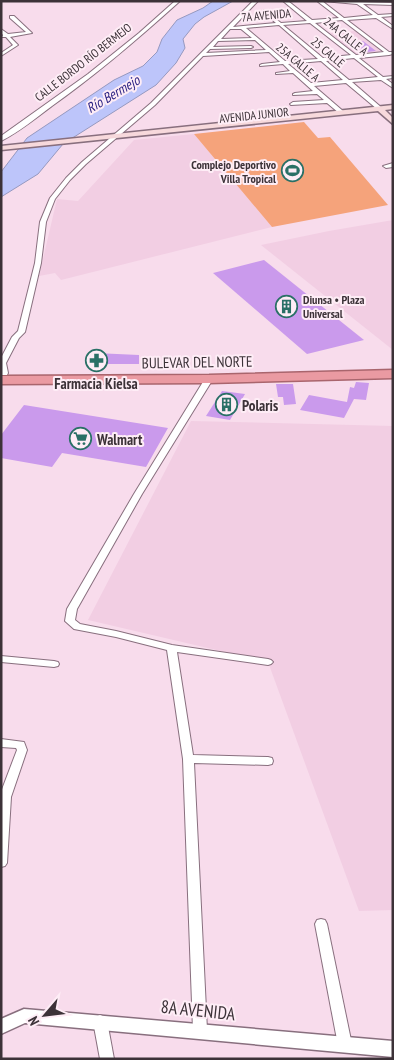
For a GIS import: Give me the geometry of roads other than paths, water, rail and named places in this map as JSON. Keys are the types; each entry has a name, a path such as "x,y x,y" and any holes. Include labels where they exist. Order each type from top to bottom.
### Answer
{"highway":[{"name":"BULEVAR DEL NORTE","path":"2,378 393,369"},
{"name":"BULEVAR DEL NORTE","path":"2,378 208,379 393,374"}],"main road":[{"name":"AVENIDA JUNIOR","path":"113,136 139,138 381,110 393,106"},
{"path":"381,110 393,122"},
{"name":"AVENIDA JUNIOR","path":"1,148 341,112 393,111"}],"street":[{"name":"CALLE BORDO RÍO BERMEJO","path":"1,140 43,111 178,1"},
{"path":"2,378 2,363 16,337 21,332 38,263 43,222 52,199 68,179 113,136 153,104 256,1"},
{"name":"24A CALLE A","path":"285,1 393,87"},
{"path":"319,1 393,57"},
{"path":"325,1 393,4"},
{"path":"359,3 393,28"},
{"name":"25 CALLE","path":"264,11 381,110"},
{"name":"7A AVENIDA","path":"231,28 393,14"},
{"path":"1,36 30,33 12,17"},
{"name":"25A CALLE A","path":"242,27 341,112"},
{"path":"1,30 15,43 16,47 1,55"},
{"path":"217,40 256,39"},
{"path":"209,48 264,46"},
{"path":"202,55 270,51"},
{"path":"262,65 390,53"},
{"path":"248,58 275,55"},
{"path":"278,73 294,72"},
{"path":"310,85 393,77"},
{"path":"295,94 318,92"},
{"path":"293,104 328,101"},
{"path":"208,379 138,494 72,609 70,621 77,627 116,634 172,648 268,662"},
{"path":"172,648 188,759 200,1030"},
{"path":"1,659 54,664"},
{"path":"1,743 20,745 22,747 5,797 1,863"},
{"path":"188,759 268,761"},
{"path":"321,924 345,1045"},
{"name":"8A AVENIDA","path":"1,1027 24,1016 100,1021 393,1049"},
{"path":"100,1021 107,1059"}],"water":[{"name":"Río Bermejo","path":"213,1 233,1 195,24 183,39 185,48 176,63 156,85 63,144 38,174 1,197 1,172 27,138 114,80 143,66 157,52 162,39 177,20 203,8"}],"place":[{"name":"Complejo Deportivo Villa Tropical","path":"292,171"},
{"name":"Diunsa • Plaza Universal","path":"287,306"},
{"name":"Farmacia Kielsa","path":"96,360"},
{"name":"Polaris","path":"226,405"},
{"name":"Walmart","path":"81,439"}]}
